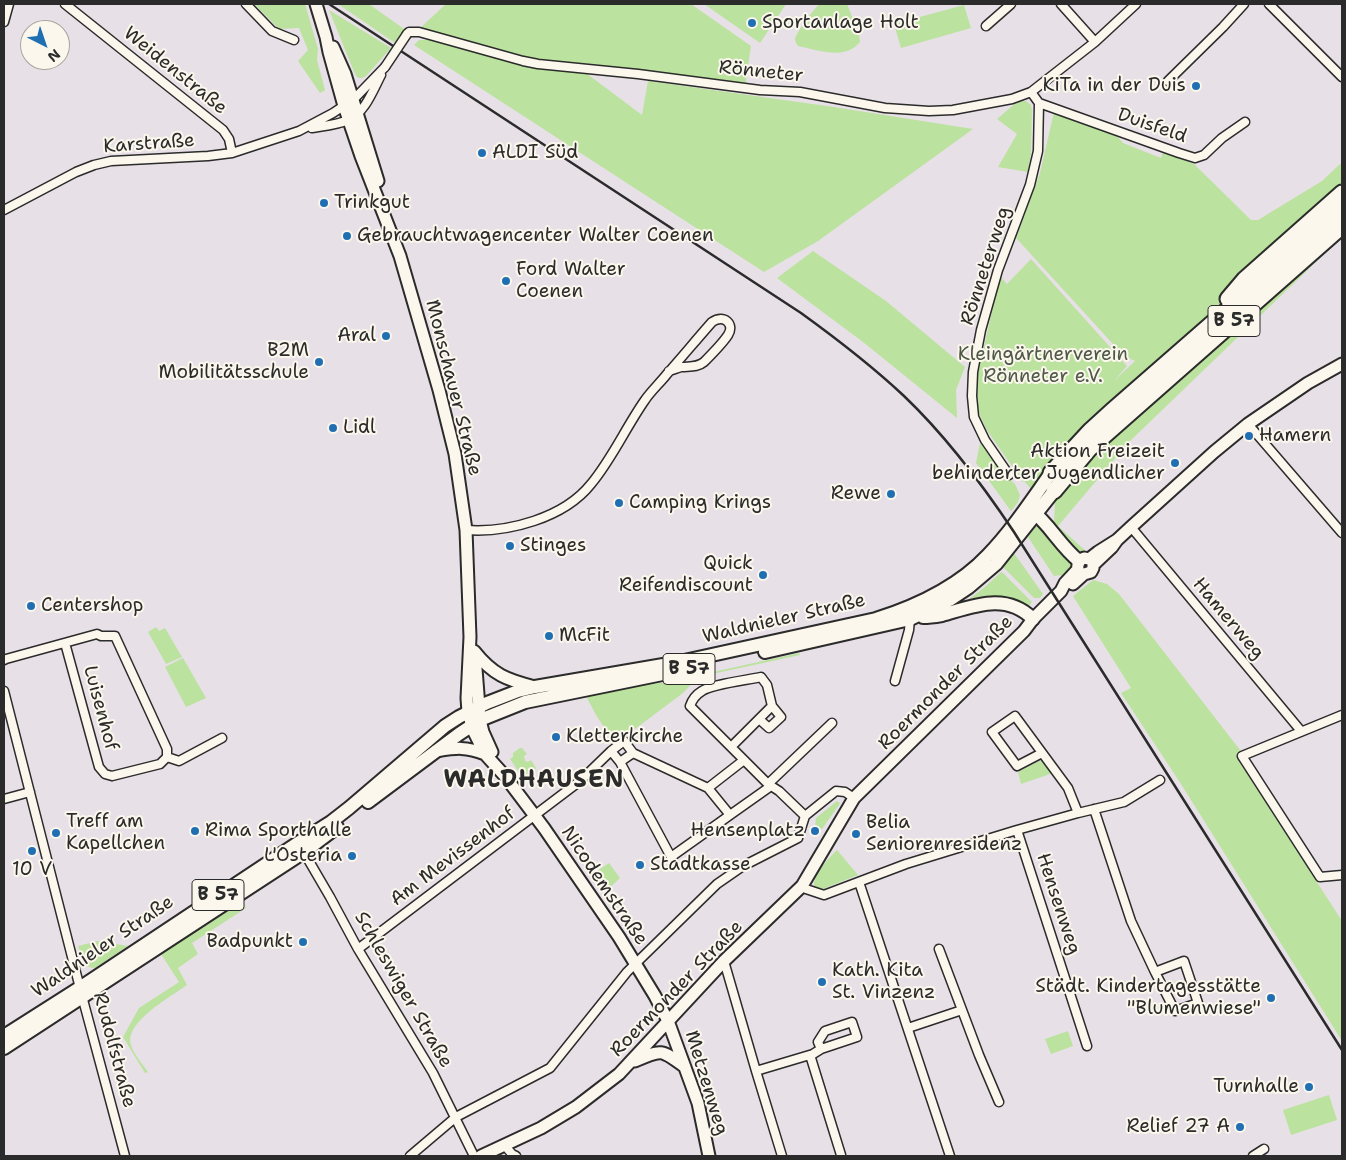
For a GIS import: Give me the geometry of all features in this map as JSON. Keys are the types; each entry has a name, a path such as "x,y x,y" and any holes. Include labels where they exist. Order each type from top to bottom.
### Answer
{"highway":[{"path":"1194,338 1245,280 1342,193"},
{"name":"Waldnieler Straße","path":"1051,473 1090,431 1342,210"},
{"name":"Waldnieler Straße","path":"1054,491 1090,448 1342,226"}],"main road":[{"name":"Monschauer Straße","path":"316,4 329,52 369,153 396,234 400,256 440,390 454,454 466,530 470,637 467,698 474,709"},
{"name":"Roermonder Straße","path":"481,1156 541,1128 576,1107 620,1074 724,961 802,886 854,798 1024,631 1033,619 1061,591 1068,588 1098,552 1117,540 1214,452 1248,424 1308,383 1342,364"},
{"name":"Waldnieler Straße","path":"301,847 322,839 373,798 476,723 525,702 814,642 910,619 931,609 969,587 996,564 1032,510 1051,473"},
{"name":"Waldnieler Straße","path":"4,1048 81,992 301,847 445,726 474,709 518,691 535,687 675,664 866,621 900,611 940,592 968,573 1054,491"},
{"path":"1051,530 1050,513 1054,491"},
{"path":"1032,510 1071,555 1085,566"},
{"path":"910,619 940,615 985,604 1001,603 1024,610 1033,619"},
{"name":"Monschauer Straße","path":"470,637 474,651 474,709 476,723"},
{"path":"474,651 483,662 500,676 535,687"},
{"name":"Nicodemstraße","path":"476,723 476,737 485,754 504,775 535,816 619,936 668,1021"},
{"name":"Nicodemstraße","path":"476,723 483,732 504,775"},
{"path":"435,752 464,748 485,754"},
{"name":"Waldnieler Straße","path":"4,1036 81,992"},
{"name":"Metzenweg","path":"668,1021 698,1103 709,1156"},
{"path":"631,1063 655,1053 664,1053 686,1067"}],"street":[{"path":"4,22 9,4"},
{"name":"Weidenstraße","path":"65,4 223,130 229,139 232,153"},
{"path":"246,4 272,31 294,40"},
{"path":"986,26 1011,4"},
{"path":"1061,4 1095,42"},
{"name":"Rönneter","path":"385,67 408,33 419,32 538,64 760,90 800,92 885,108 929,111 953,110 1012,99 1031,92 1095,42 1136,4"},
{"path":"1168,81 1244,4"},
{"path":"1269,4 1342,77"},
{"path":"353,116 368,100 385,67"},
{"name":"Karstraße","path":"303,130 349,103 385,67"},
{"path":"1031,92 1039,103"},
{"name":"Duisfeld","path":"1039,103 1194,158 1204,155 1222,138 1245,122"},
{"name":"Rönneterweg","path":"1009,475 985,440 974,417 972,396 973,372 981,330 998,270 1032,178 1038,151 1039,103"},
{"name":"Karstraße","path":"4,210 94,165 111,161 232,153 353,116"},
{"path":"466,530 493,529 532,521 564,508 577,499 591,485 646,400 669,371 712,322 718,318 723,318 728,323 730,329 728,335 703,363 696,366 678,367 669,371"},
{"path":"1248,424 1342,533"},
{"name":"Hamerweg","path":"1131,527 1301,731"},
{"path":"896,681 910,619"},
{"name":"Luisenhof","path":"4,660 97,634 101,636 114,636 167,749 167,758 160,764 112,776 104,774 99,767 65,643"},
{"path":"759,718 769,728 781,717 772,706 767,685 761,677 703,690 692,700 690,706 770,785 780,791 805,816"},
{"name":"Rudolfstraße","path":"4,691 51,878 126,1156"},
{"path":"731,747 772,706"},
{"path":"1342,715 1242,756 1320,878 1342,875"},
{"path":"1042,753 1017,766 992,732 1015,716 1068,788 1078,813"},
{"path":"730,815 708,788 633,753 624,741 611,751 620,762 671,857 730,815 770,785 832,723"},
{"name":"Luisenhof","path":"167,758 179,761 222,738"},
{"name":"Am Mevissenhof","path":"358,949 580,781 611,751"},
{"path":"620,762 633,753"},
{"path":"708,788 744,760"},
{"path":"802,886 824,895 906,864 1017,830 1124,802 1160,780"},
{"path":"410,1156 456,1117 550,1068 627,972 717,884 743,866 798,838 805,816 836,790 845,792 854,798"},
{"path":"4,799 30,792"},
{"path":"1094,809 1131,921 1155,972 1175,1011 1198,1003 1184,961 1155,972"},
{"name":"Hensenweg","path":"1017,830 1087,1046"},
{"name":"Schleswiger Straße","path":"301,847 358,949 433,1073 474,1156"},
{"path":"859,882 950,1156"},
{"path":"939,949 999,1102"},
{"path":"724,961 782,1156"},
{"path":"908,1028 962,1010"},
{"path":"756,1071 810,1055 821,1049 857,1037 852,1022 825,1031 818,1042 821,1049"},
{"path":"810,1055 841,1155"},
{"path":"505,1146 516,1156"},
{"path":"1253,1156 1264,1149"}],"green space":[{"path":"254,4 305,4 318,49 317,60 325,90 320,93 298,61 308,50 299,28 279,29"},
{"path":"338,4 369,4 404,29 395,43"},
{"path":"446,4 691,4 751,46 745,86 525,57 419,29"},
{"name":"Sportanlage Holt","path":"704,4 786,4 760,43"},
{"path":"819,4 847,4 859,34 860,42 854,48 839,53 831,53 798,46 795,40 796,35"},
{"path":"964,5 971,28 901,48 894,24"},
{"path":"329,10 391,48 366,76 358,78 355,74"},
{"path":"419,40 435,40 534,67 586,73 642,115 648,81 973,129 818,241 764,272 414,45"},
{"path":"1019,101 1026,101 1031,105 1032,111 1031,153 1028,172 998,167 1017,134 997,119"},
{"name":"Kleingärtnerverein Rönneter e.V.","path":"1054,112 1118,137 1123,143 1161,158 1163,152 1194,164 1251,220 1258,220 1322,181 1342,163 1342,183 1299,223 1184,340 1066,451 1031,489 1023,482 986,429 978,411 975,386 1000,276 1007,284 1031,259 1127,366 1114,381 1135,361 1124,356 1016,238 1040,173"},
{"path":"1342,228 1342,237 1130,441 1058,526 1088,553 1075,550 1056,532 1054,523 1055,503 1059,491 1083,464"},
{"path":"813,251 886,301 965,367 956,390 957,418 863,342 777,278"},
{"path":"980,443 1005,475 1015,484 1020,495 1018,502 1011,511 976,463"},
{"path":"1040,521 1075,562 1062,577 1060,575 1054,576 1028,537"},
{"path":"1014,553 1043,594 1040,598 1034,598 1002,566"},
{"path":"1001,572 1032,602 1027,608 966,603 968,600"},
{"path":"1093,580 1107,584 1119,594 1240,750 1239,761 1342,921 1342,1041 1181,784 1121,693 1131,688 1073,596"},
{"path":"156,627 159,631 165,628 182,657 166,664 148,632"},
{"path":"799,653 800,655 698,677 683,693 615,744 585,694 668,682"},
{"path":"183,658 206,698 186,707 165,667"},
{"path":"520,748 527,754 524,756 525,761 531,760 536,768 534,773 524,780 510,759 513,757 513,753"},
{"path":"1042,761 1053,773 1021,784 1018,772"},
{"path":"837,801 840,803 839,805 822,829 815,827 816,818"},
{"name":"Hensenplatz","path":"837,850 858,875 826,889 818,890 814,886 816,876 822,866"},
{"path":"609,863 620,878 606,891 594,873"},
{"path":"242,900 246,908 192,943 198,954 178,968 187,985 151,1010 135,1027 131,1036 131,1045 136,1056 148,1072 145,1073 123,1037 139,1008 179,982 161,954"},
{"path":"98,941 128,946 95,968 91,968 83,961 78,946"},
{"path":"1068,1031 1073,1046 1051,1054 1045,1039"},
{"path":"1329,1095 1337,1120 1291,1135 1283,1110"}],"railway":[{"path":"329,4 801,313 867,363 920,412 963,461 1014,532 1342,1050"}],"place":[{"name":"Sportanlage Holt","path":"752,23"},
{"name":"KiTa in der Duis","path":"1196,86"},
{"name":"ALDI Süd","path":"482,153"},
{"name":"Trinkgut","path":"324,203"},
{"name":"Gebrauchtwagencenter Walter Coenen","path":"347,236"},
{"name":"Ford Walter Coenen","path":"506,281"},
{"name":"Aral","path":"386,336"},
{"name":"B2M Mobilitätsschule","path":"319,362"},
{"name":"Lidl","path":"333,428"},
{"name":"Hamern","path":"1249,436"},
{"name":"Aktion Freizeit behinderter Jugendlicher","path":"1175,463"},
{"name":"Rewe","path":"891,494"},
{"name":"Camping Krings","path":"619,503"},
{"name":"Stinges","path":"510,546"},
{"name":"Quick Reifendiscount","path":"763,575"},
{"name":"Centershop","path":"31,606"},
{"name":"McFit","path":"549,636"},
{"name":"Kletterkirche","path":"556,737"},
{"name":"Rima Sporthalle","path":"195,831"},
{"name":"Hensenplatz","path":"815,831"},
{"name":"Treff am Kapellchen","path":"56,833"},
{"name":"Belia Seniorenresidenz","path":"856,834"},
{"name":"10 V","path":"32,851"},
{"name":"L'Osteria","path":"352,856"},
{"name":"Stadtkasse","path":"640,865"},
{"name":"Badpunkt","path":"303,942"},
{"name":"Kath. Kita St. Vinzenz","path":"822,982"},
{"name":"Städt. Kindertagesstätte \"Blumenwiese\"","path":"1271,998"},
{"name":"Turnhalle","path":"1309,1087"},
{"name":"Relief 27 A","path":"1240,1127"}],"district":[{"name":"WALDHAUSEN","path":"534,781"}]}
